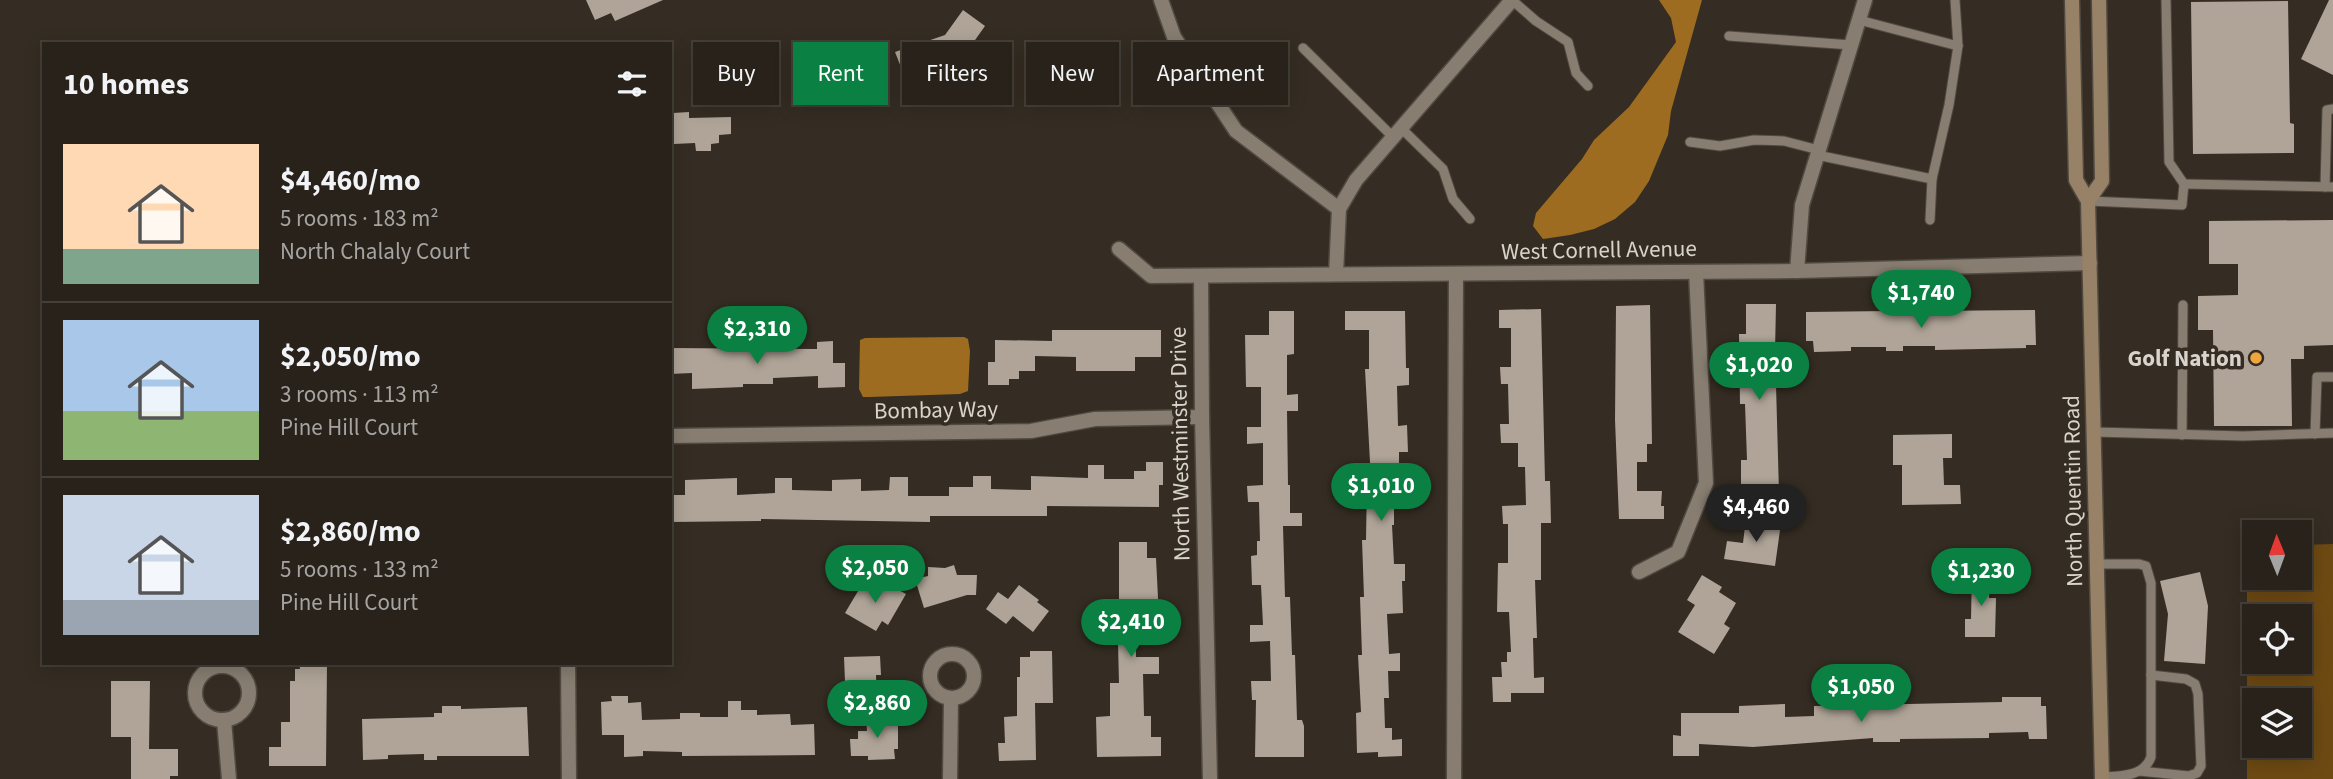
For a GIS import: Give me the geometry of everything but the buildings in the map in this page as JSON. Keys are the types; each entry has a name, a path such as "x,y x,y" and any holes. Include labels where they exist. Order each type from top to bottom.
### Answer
{"main road":[{"name":"North Quentin Road","path":"2072,0 2076,180 2088,201 2102,778"},
{"name":"North Quentin Road","path":"2088,201 2102,181 2099,0"}],"street":[{"path":"1161,0 1174,37 1236,131 1339,209"},
{"path":"1336,274 1339,209 1356,180 1512,0"},
{"path":"1797,271 1802,205 1865,0"},
{"name":"West Cornell Avenue","path":"1119,249 1151,276 1797,271 2090,263"},
{"path":"1639,572 1678,552 1706,483 1696,272"},
{"path":"1454,779 1456,274"},
{"name":"North Westminster Drive","path":"1200,276 1210,779"},
{"name":"Bombay Way","path":"672,436 1031,431 1095,419 1202,417"},
{"path":"568,665 569,779"},
{"path":"950,779 951,698"},
{"path":"224,720 229,779"}],"lane":[{"path":"1512,0 1536,21 1568,42 1576,73 1588,86"},
{"path":"1930,220 1932,178 1950,106 1958,46 1955,0"},
{"path":"2088,201 2182,205 2183,184 2169,162 2166,0"},
{"path":"1859,20 1958,46"},
{"path":"1729,36 1851,45"},
{"path":"1303,48 1397,133 1443,169 1453,199 1470,219"},
{"path":"2183,184 2329,187 2327,110 2333,109"},
{"path":"1690,142 1720,146 1754,140 1784,141 1818,153 1932,178"},
{"path":"2182,435 2183,305"},
{"path":"2315,434 2317,377 2333,377"},
{"path":"2094,432 2243,436 2333,433"},
{"path":"2098,564 2140,564 2146,566 2150,573 2151,757 2148,766 2139,771 2102,778"},
{"path":"2139,771 2189,775 2197,773 2200,766 2198,694 2195,684 2186,678 2151,675"}],"shaded area":[{"path":"1659,0 1702,0 1671,111 1668,135 1649,181 1635,202 1615,219 1594,229 1543,239 1533,226 1536,213 1582,159 1594,140 1629,107 1676,42 1671,18"},
{"path":"968,339 970,351 968,391 960,394 863,397 859,389 860,340"},
{"path":"2333,544 2333,779 2247,779 2247,758 2312,758 2312,688 2247,688 2247,674 2312,674 2312,604 2247,604 2247,590 2312,590 2312,545"}],"place":[{"name":"Golf Nation","path":"2256,358"}]}
